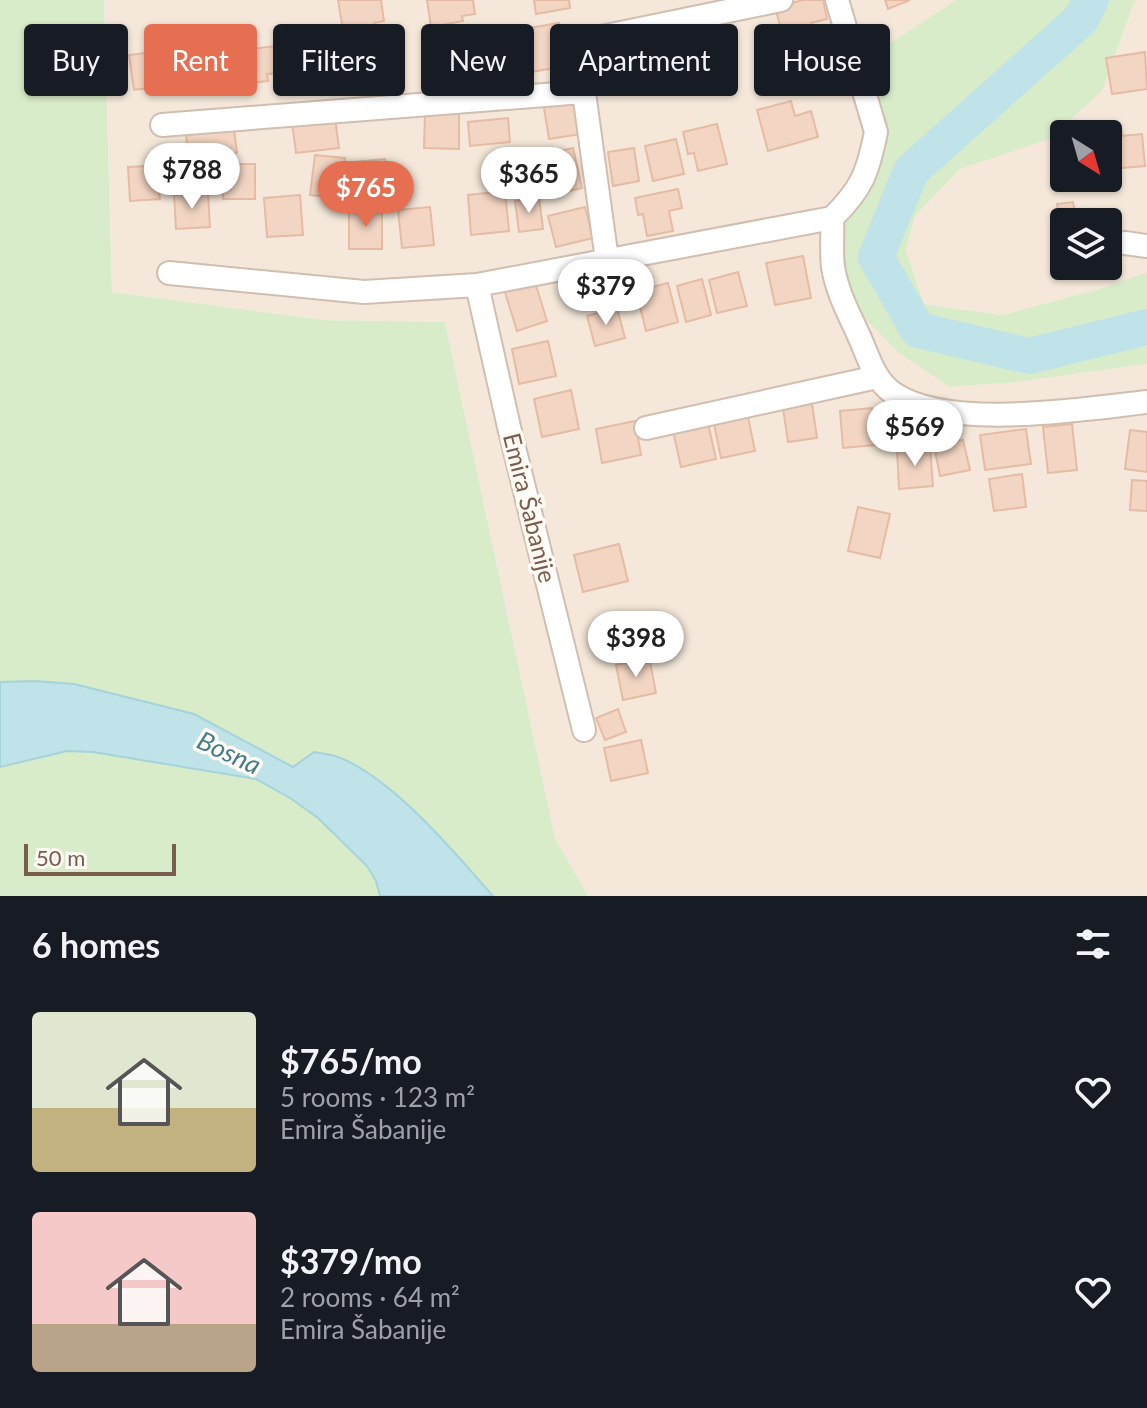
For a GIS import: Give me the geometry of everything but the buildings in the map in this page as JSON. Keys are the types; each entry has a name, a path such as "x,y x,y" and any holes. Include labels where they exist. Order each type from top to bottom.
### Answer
{"street":[{"path":"664,24 781,0"},
{"path":"169,273 364,292 477,285 832,218 855,196 872,154 876,132 837,0"},
{"path":"162,125 550,95"},
{"path":"584,96 607,260"},
{"path":"832,218 833,266 840,292 877,377 893,393 921,406 1014,416 1147,402"},
{"name":"Emira Šabanije","path":"477,285 584,730"},
{"path":"646,428 877,377"}],"shaded area":[{"path":"104,0 956,0 890,44 890,24 754,24 754,96 863,96 873,133 834,237 950,387 1017,382 1147,364 1147,896 588,896 555,838 445,322 324,320 112,292 107,96 128,96 128,24 105,24"},
{"path":"1135,0 1147,0 1147,272 1103,288 1002,315 924,304 906,250 915,216 960,169 1107,78"}],"green space":[{"path":"0,0 104,0 105,24 24,24 24,96 107,96 112,292 324,320 445,322 555,838 588,896 493,896 383,782 338,757 294,767 194,714 35,681 0,682"},
{"path":"956,0 1135,0 1102,91 1070,120 1050,120 1049,139 960,169 915,216 906,250 924,304 1002,315 1103,288 1147,272 1147,364 1017,382 950,387 898,352 852,305 834,236 873,133 862,96 890,96 890,43"},
{"path":"67,751 93,752 256,779 318,818 367,866 380,896 0,896 0,767"}],"water":[{"name":"Bosna","path":"0,682 74,684 194,714 293,767 314,752 338,757 380,781 401,799 493,896 380,896 367,866 318,818 256,779 93,752 67,751 0,767"}],"waterway":[{"path":"1091,0 1081,19 911,171 876,257 918,330 1029,356 1147,327"}]}
